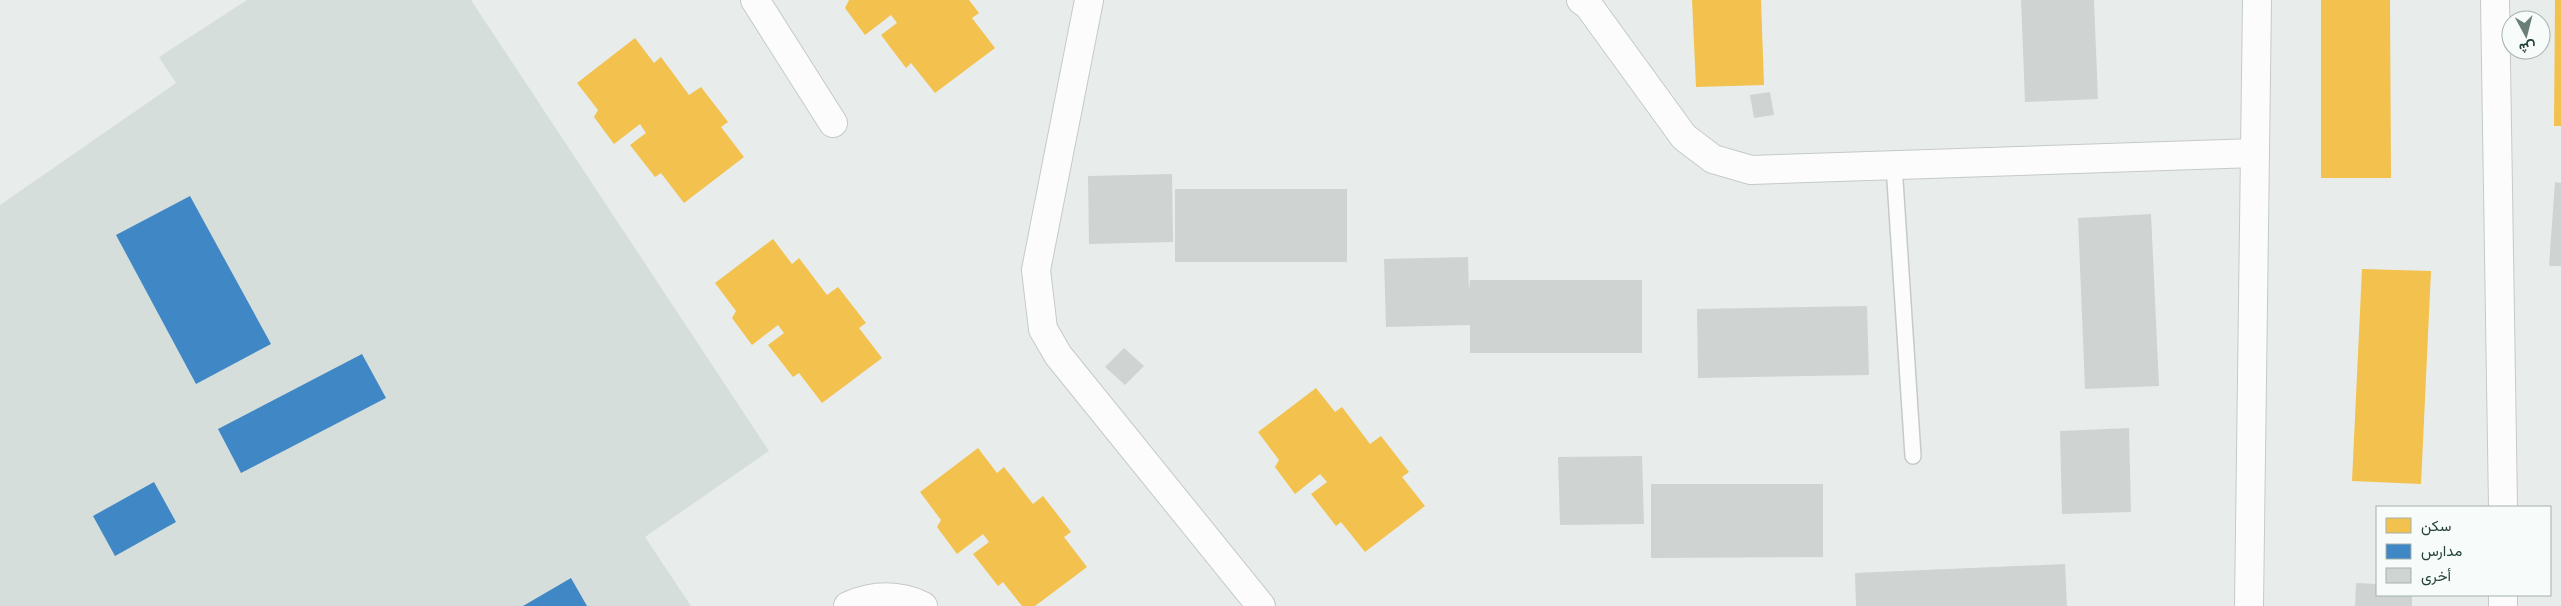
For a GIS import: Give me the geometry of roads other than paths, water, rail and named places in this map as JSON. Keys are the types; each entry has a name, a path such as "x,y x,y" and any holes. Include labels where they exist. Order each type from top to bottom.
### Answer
{"street":[{"path":"755,0 833,123"},
{"path":"1089,0 1036,270 1043,329 1058,355 1261,606"},
{"path":"1580,0 1588,5 1684,137 1713,159 1751,170 2255,153"},
{"path":"2249,606 2257,0"},
{"path":"2495,0 2504,506"},
{"path":"848,606 869,598 890,597 911,600 923,606"}],"lane":[{"path":"1894,165 1913,456"}]}
